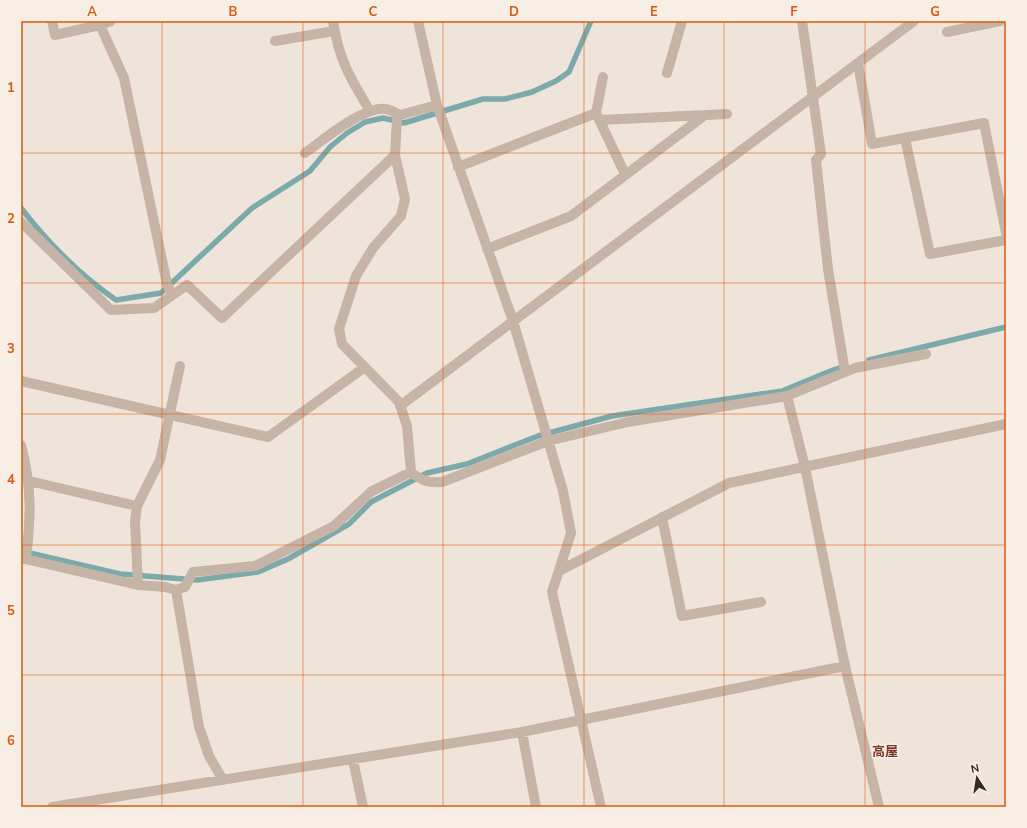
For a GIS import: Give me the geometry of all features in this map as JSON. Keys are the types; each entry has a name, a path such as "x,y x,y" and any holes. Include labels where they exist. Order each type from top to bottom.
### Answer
{"street":[{"path":"52,21 55,35 100,25 111,21"},
{"path":"418,21 438,110 513,321 563,491 571,533 552,592 601,807"},
{"path":"667,73 682,21"},
{"path":"802,21 821,154 816,160 828,269 844,368"},
{"path":"400,406 914,21"},
{"path":"947,32 1000,21"},
{"path":"100,25 124,78 170,289"},
{"path":"275,41 334,26 337,48 349,77 370,111"},
{"path":"858,63 872,144 984,123 1006,233"},
{"path":"602,77 598,116 625,174"},
{"path":"305,153 349,122 370,111 385,109 398,120"},
{"path":"398,120 438,110"},
{"path":"458,167 598,116 704,116 726,114"},
{"path":"487,250 571,216 704,116"},
{"path":"398,120 395,155 405,199 401,216 374,248 356,276 339,329 342,344 399,402 407,426 416,475"},
{"path":"905,138 930,254 1006,240"},
{"path":"21,222 111,310 154,308 170,289 187,285 222,318 395,155"},
{"path":"176,590 189,580 193,572 255,566 334,526 372,491 416,475 429,482 442,482 546,436 787,396 844,368 855,368 926,354"},
{"path":"137,579 135,521 137,506 160,460 180,366"},
{"path":"21,381 268,437 365,367"},
{"path":"787,396 805,467 845,666 879,807"},
{"path":"559,571 729,483 1006,424"},
{"path":"21,445 29,481 30,514 25,555 137,579 176,590"},
{"path":"29,481 137,506"},
{"path":"662,517 682,616 761,602"},
{"path":"176,590 198,728 209,756 223,780"},
{"path":"52,807 522,732 845,666"},
{"path":"522,732 536,807"},
{"path":"353,760 363,807"}],"waterway":[{"path":"21,208 42,234 65,258 116,300 161,293 252,208 310,171 330,147 347,133 365,122 383,118 404,123 483,99 505,99 532,92 556,81 569,72 591,21"},
{"path":"869,360 1006,327"},
{"path":"21,551 120,574 197,580 258,572 288,559 349,524 371,502 427,473 467,464 538,436 612,416 782,391 845,366"}],"district":[{"name":"高屋","path":"885,752"}]}
